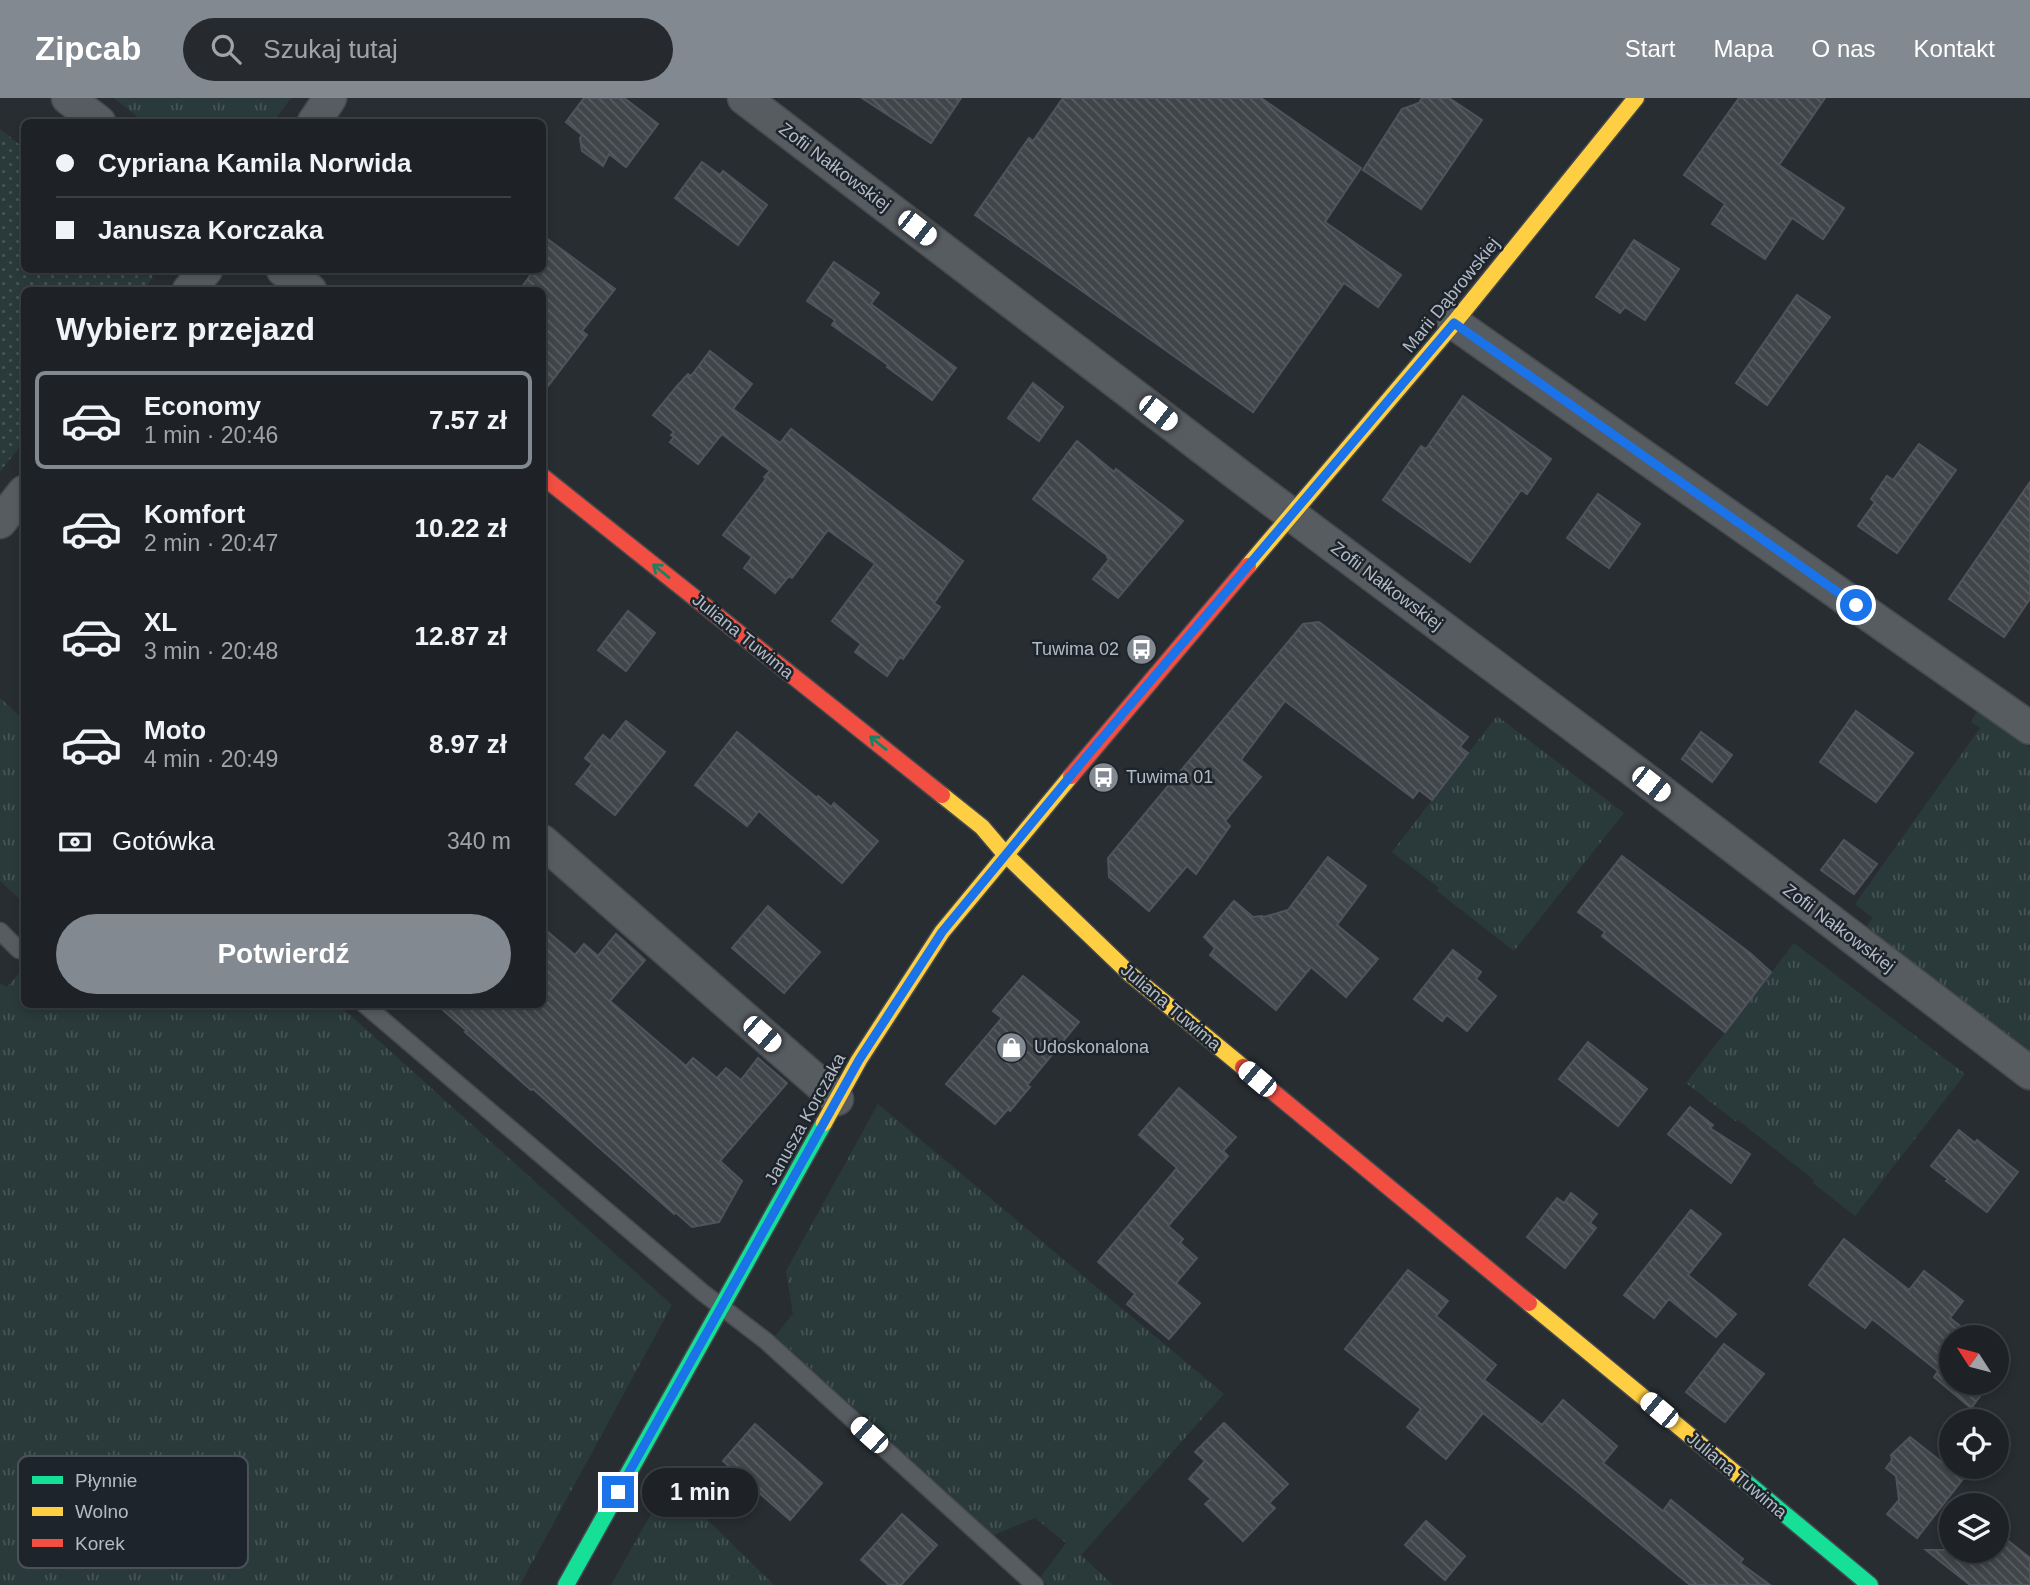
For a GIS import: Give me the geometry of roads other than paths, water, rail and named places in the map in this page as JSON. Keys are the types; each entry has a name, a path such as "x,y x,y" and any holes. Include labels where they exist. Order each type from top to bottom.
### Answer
{"street":[{"path":"68,98 95,119"},
{"path":"316,119 330,98"},
{"name":"Zofii Nałkowskiej","path":"744,98 2030,1073"},
{"name":"Marii Dąbrowskiej","path":"1292,514 1454,323 1636,98"},
{"path":"192,287 203,273"},
{"path":"287,273 306,287"},
{"path":"1454,323 2030,728"},
{"name":"Juliana Tuwima","path":"546,479 982,827 1005,854 1130,974 1870,1585"},
{"path":"0,522 21,496"},
{"name":"Janusza Korczaka","path":"566,1585 859,1060 930,950 1005,854 1292,514"},
{"path":"546,844 837,1099"}],"lane":[{"path":"0,931 19,950"},
{"path":"369,1008 721,1307 766,1341 1035,1585"}],"place":[{"name":"Tuwima 02","path":"1142,649"},
{"name":"Tuwima 01","path":"1103,777"},
{"name":"Udoskonalona","path":"1011,1047"}]}
